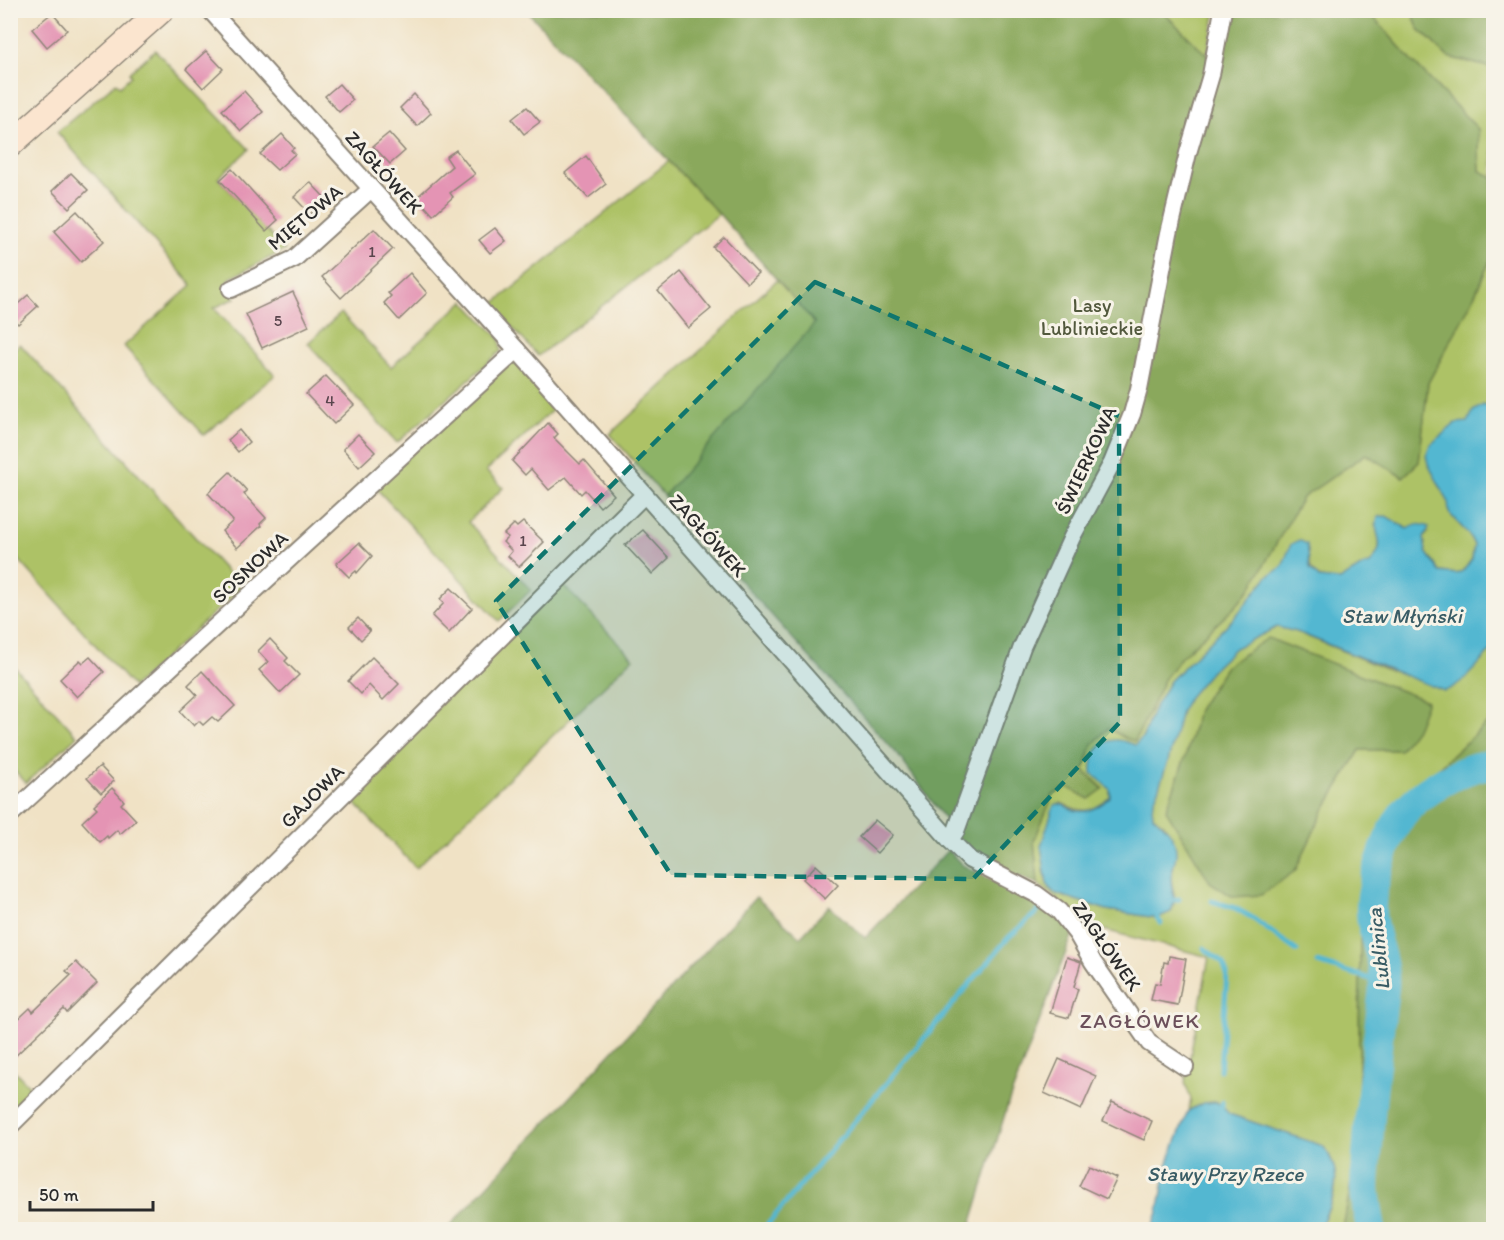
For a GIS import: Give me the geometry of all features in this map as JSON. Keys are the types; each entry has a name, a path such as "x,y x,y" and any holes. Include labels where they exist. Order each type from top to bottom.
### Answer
{"street":[{"path":"10,146 162,10"},
{"name":"ZAGŁÓWEK","path":"210,10 517,350 950,840 970,860 1036,894 1059,910 1149,1043 1185,1067"},
{"name":"ŚWIERKOWA","path":"950,840 956,831 1011,675 1038,607 1112,463 1132,414 1169,233 1188,153 1211,75 1223,10"},
{"name":"MIĘTOWA","path":"231,289 294,259 370,189"},
{"name":"SOSNOWA","path":"10,815 517,350"},
{"name":"GAJOWA","path":"10,1126 644,495"}],"highlighted area":[{"path":"815,282 1119,416 1120,722 973,879 671,875 496,601"}],"green space":[{"name":"Lasy Lublinieckie","path":"527,11 1162,11 1222,70 1233,11 1368,11 1412,61 1478,129 1480,171 1493,177 1493,254 1472,301 1428,383 1419,462 1403,477 1366,454 1302,498 1251,588 1235,607 1181,657 1165,678 1135,741 1108,728 1092,745 1084,771 1103,789 1089,799 1067,787 1053,795 1034,841 1038,884 984,864 968,851 898,755 664,496 815,323 719,214"},
{"path":"1162,11 1216,11 1207,56"},
{"path":"1368,11 1412,11 1418,28 1448,57 1493,68 1493,177 1480,171 1478,129 1412,61"},
{"path":"1412,11 1493,11 1493,68 1448,57 1418,28"},
{"path":"155,50 249,149 218,178 285,250 230,278 225,286 235,298 214,308 275,375 204,435 124,346 192,285 57,132 116,83 120,86 131,76 129,73"},
{"path":"669,161 719,214 538,356 492,305"},
{"path":"1493,254 1493,409 1490,408 1468,422 1438,483 1449,502 1449,513 1469,535 1474,545 1472,559 1464,570 1457,574 1440,572 1426,552 1424,538 1428,532 1375,524 1379,546 1370,564 1344,579 1329,580 1319,577 1312,570 1307,544 1283,567 1267,577 1236,616 1170,681 1153,710 1143,737 1135,745 1115,741 1105,744 1096,752 1091,759 1110,789 1110,797 1098,807 1086,810 1075,809 1061,803 1044,870 1047,884 1054,893 1107,910 1157,918 1171,912 1175,900 1171,879 1176,854 1164,824 1153,816 1152,807 1168,761 1181,711 1189,697 1211,671 1235,648 1277,627 1297,632 1390,671 1477,665 1493,648 1493,718 1394,808 1361,878 1358,1142 1343,1229 1319,1229 1333,1197 1336,1177 1330,1157 1323,1146 1229,1114 1216,1102 1203,1103 1188,1111 1191,1099 1185,1083 1209,957 1077,923 1065,906 1038,884 1034,841 1053,795 1067,787 1103,788 1084,771 1092,745 1108,728 1125,738 1135,740 1165,678 1181,657 1235,607 1251,588 1302,498 1366,454 1403,477 1419,462 1428,383 1472,301","holes":["1226,666 1400,750 1360,750 1323,812 1295,871 1166,810 1186,755 1198,710"]},
{"path":"778,279 815,324 664,496 610,434"},
{"path":"464,301 500,339 501,351 397,443 308,343 341,313 391,367"},
{"path":"20,344 241,588 133,687 11,551 10,353"},
{"path":"510,363 521,363 559,404 486,471 503,488 468,522 531,590 499,621 375,487"},
{"path":"562,584 633,658 416,868 348,796"},
{"path":"1268,638 1427,701 1417,727 1400,750 1360,750 1323,812 1295,871 1261,895 1233,897 1210,882 1166,810 1186,755 1198,710 1226,666"},
{"path":"11,663 77,736 26,783 11,767"},
{"path":"1493,718 1493,1229 1343,1229 1358,1142 1361,878 1394,808"},
{"path":"948,850 962,865 1077,923 1009,1101 971,1225 991,1229 446,1230 756,897 800,937 829,906 865,938"},
{"path":"11,1067 31,1088 10,1109"}],"water":[{"name":"Staw Młyński","path":"1483,405 1494,409 1493,648 1464,679 1444,691 1297,632 1277,627 1235,648 1211,671 1189,697 1181,711 1168,761 1152,807 1153,816 1170,832 1175,843 1175,858 1171,876 1174,898 1171,912 1157,918 1107,910 1054,893 1047,884 1041,846 1054,805 1087,811 1110,797 1110,789 1092,773 1092,761 1096,751 1103,743 1109,741 1120,740 1135,745 1143,737 1153,710 1170,681 1236,616 1267,577 1282,567 1291,544 1299,540 1307,544 1310,569 1319,578 1340,580 1364,565 1370,564 1376,556 1379,544 1376,524 1378,517 1386,516 1408,529 1418,525 1429,527 1424,538 1426,552 1440,572 1457,574 1464,570 1472,559 1474,545 1469,535 1449,513 1448,501 1428,464 1426,455 1430,445 1456,423 1468,422 1473,411"},
{"name":"Stawy Przy Rzece","path":"1216,1102 1229,1114 1323,1146 1330,1157 1336,1177 1329,1207 1319,1229 1152,1229 1158,1212 1167,1165 1188,1111 1203,1103"}],"building":[{"path":"52,13 67,30 47,47 32,29"},
{"path":"206,51 223,69 203,88 186,69"},
{"path":"339,84 353,100 339,112 325,96"},
{"path":"244,91 263,112 241,131 222,110"},
{"path":"414,94 431,113 417,126 400,108"},
{"path":"527,107 540,122 524,134 512,119"},
{"path":"389,133 405,151 390,164 373,146"},
{"path":"282,134 294,148 291,150 295,154 277,170 260,154"},
{"path":"456,150 475,174 450,193 453,197 433,215 417,197 452,166 446,157"},
{"path":"586,156 606,184 588,198 565,173"},
{"path":"232,169 278,220 266,231 220,180"},
{"path":"71,173 88,190 69,208 52,191"},
{"path":"310,182 326,199 310,214 294,197"},
{"path":"77,211 104,241 81,262 54,232"},
{"path":"495,228 506,241 490,253 479,240"},
{"path":"374,229 393,249 341,298 322,277"},
{"path":"724,237 758,273 747,283 713,247"},
{"path":"681,272 711,309 688,328 658,291"},
{"path":"410,273 427,293 399,320 384,303 391,296 388,293"},
{"path":"293,292 309,326 262,348 246,314"},
{"path":"28,295 38,306 18,324 10,316 10,311"},
{"path":"326,376 354,405 334,424 306,394"},
{"path":"548,423 558,434 554,438 580,464 584,460 614,495 600,507 585,490 581,494 566,477 549,490 531,469 525,475 512,461"},
{"path":"239,430 249,442 238,452 228,440"},
{"path":"358,434 375,452 359,467 343,449"},
{"path":"230,472 247,491 244,494 266,518 260,524 261,526 237,548 222,531 233,521 208,493"},
{"path":"523,522 544,542 519,567 508,556 512,551 503,542 508,537 504,534 514,524 517,527"},
{"path":"643,530 669,558 652,574 625,545"},
{"path":"359,543 372,556 357,573 356,571 349,577 336,564"},
{"path":"451,588 472,608 449,633 432,616 444,603 440,599"},
{"path":"358,618 370,631 361,640 349,627"},
{"path":"270,639 288,658 285,661 299,675 280,693 259,670 268,662 258,651"},
{"path":"90,657 104,672 77,697 60,679 80,660 83,663"},
{"path":"372,657 399,684 383,700 369,685 361,694 348,681"},
{"path":"202,671 235,706 218,722 212,717 203,725 199,721 194,726 180,711 197,695 188,685"},
{"path":"100,766 114,781 101,793 87,778"},
{"path":"112,788 124,801 121,804 136,820 120,834 117,830 100,842 82,822 97,808 94,805"},
{"path":"875,820 893,835 877,853 859,837"},
{"path":"816,865 838,885 825,899 803,879"},
{"path":"1169,956 1186,959 1178,1005 1151,1000 1155,983 1160,984 1164,962 1168,963"},
{"path":"1067,957 1081,962 1074,987 1078,989 1069,1018 1050,1013"},
{"path":"76,962 97,983 67,1013 64,1009 10,1061 10,1027 30,1008 33,1012 71,975 66,971"},
{"path":"1059,1059 1096,1076 1081,1110 1044,1093"},
{"path":"1112,1102 1152,1121 1144,1140 1103,1121"},
{"path":"1089,1165 1117,1178 1107,1199 1079,1186"}],"waterway":[{"name":"Lublinica","path":"1371,1230 1365,1194 1365,1178 1384,988 1383,967 1371,918 1376,875 1393,829 1415,801 1454,776 1494,764"},
{"path":"1175,900 1179,899"},
{"path":"1212,901 1235,908 1251,917 1297,951"},
{"path":"763,1230 1009,937 1045,905"},
{"path":"1157,918 1161,923"},
{"path":"1204,948 1223,963 1227,974 1220,1070"},
{"path":"1318,963 1384,983"}],"district":[{"name":"ZAGŁÓWEK","path":"1140,1020"}]}
